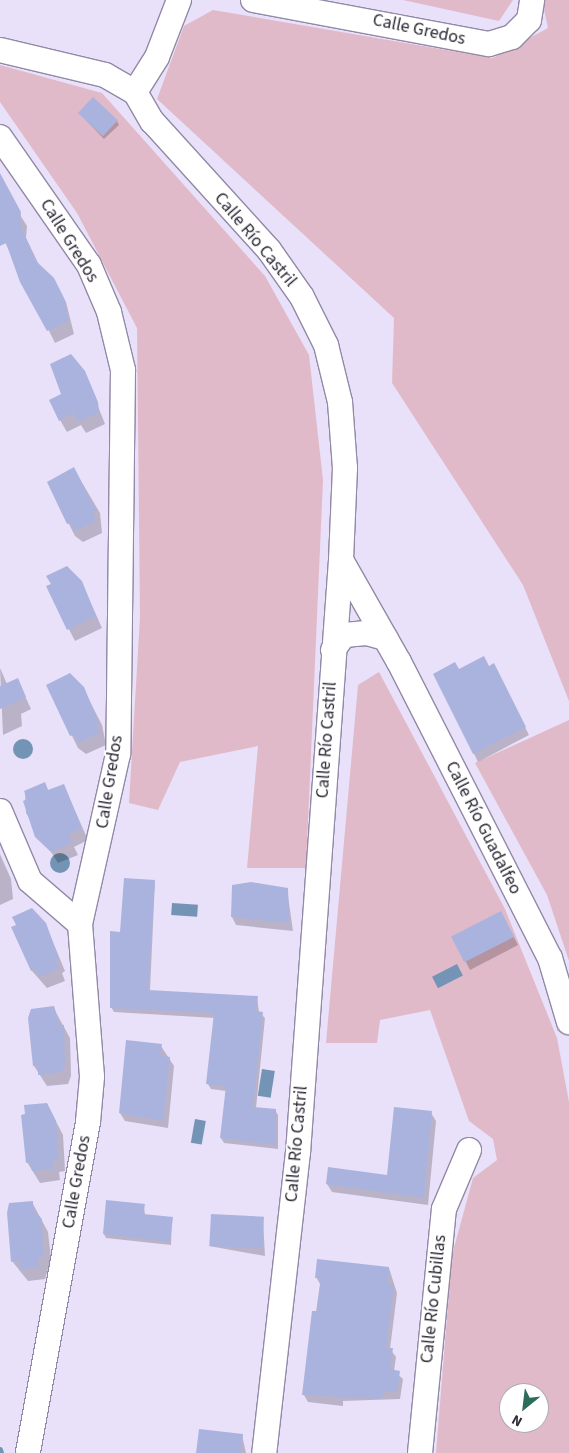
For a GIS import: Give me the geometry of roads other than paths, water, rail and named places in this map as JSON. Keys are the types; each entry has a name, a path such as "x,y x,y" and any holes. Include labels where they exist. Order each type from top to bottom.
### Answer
{"street":[{"path":"0,50 105,75 135,92 157,57 179,0"},
{"name":"Calle Gredos","path":"252,0 377,21 489,44 518,31 529,20 532,0"},
{"path":"365,0 377,21"},
{"name":"Calle Río Castril","path":"135,92 152,121 269,250 302,297 326,345 340,402 344,458 341,560 298,1152 264,1453"},
{"name":"Calle Gredos","path":"0,137 89,265 109,312 123,370 118,754 80,924 92,1077 88,1122 28,1453"},
{"name":"Calle Río Guadalfeo","path":"341,560 385,638 550,958 569,1022"},
{"path":"333,650 344,635 367,633 385,638"},
{"path":"0,811 30,881 80,924"},
{"name":"Calle Río Cubillas","path":"420,1453 444,1209 469,1150"}],"water":[{"path":"23,739 30,742 33,749 30,756 23,759 16,756 13,749 16,742"},
{"path":"60,853 67,856 70,863 67,870 60,873 53,870 50,863 53,856"},
{"path":"172,903 198,905 197,917 171,915"},
{"path":"457,964 463,976 438,988 432,977"},
{"path":"262,1069 275,1071 271,1098 258,1096"},
{"path":"195,1119 206,1121 202,1145 191,1143"}]}
